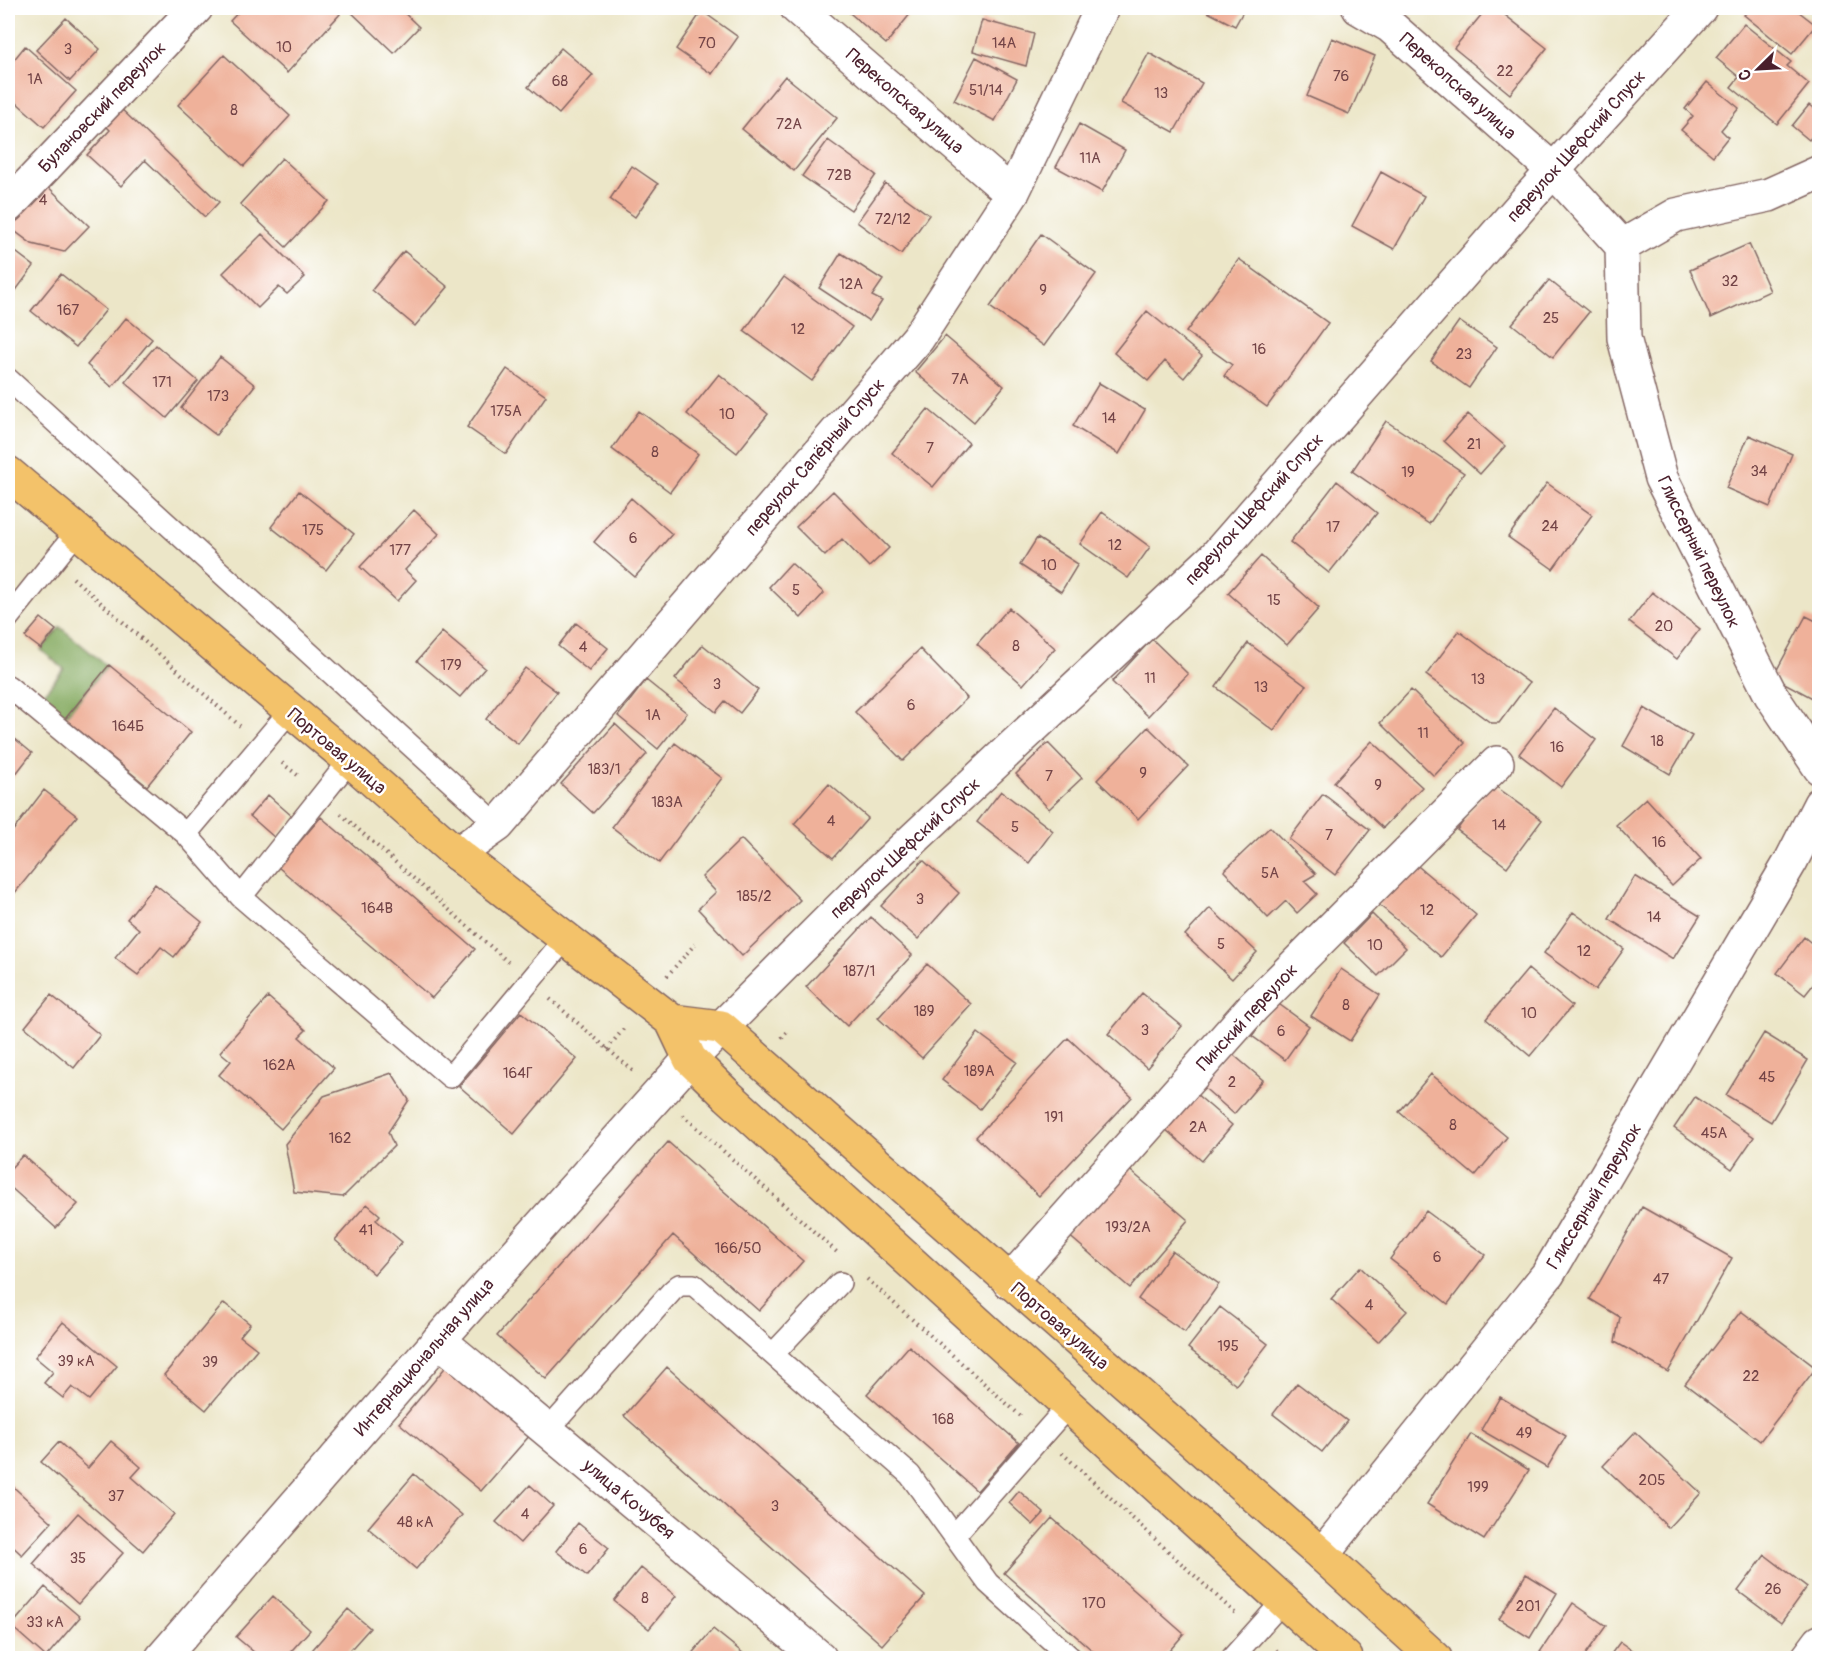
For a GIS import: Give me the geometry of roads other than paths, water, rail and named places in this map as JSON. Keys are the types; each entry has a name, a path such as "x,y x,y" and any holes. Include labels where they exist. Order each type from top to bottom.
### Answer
{"main road":[{"name":"Портовая улица","path":"8,473 289,712 350,760 457,854 672,1021 690,1059 1346,1659"},
{"name":"Портовая улица","path":"672,1021 721,1028 1322,1555 1435,1659"}],"street":[{"name":"Булановский переулок","path":"8,206 196,8"},
{"name":"Перекопская улица","path":"797,8 1012,194"},
{"name":"переулок Сапёрный Спуск","path":"457,854 498,825 918,338 1012,194 1102,8"},
{"name":"Перекопская улица","path":"1359,8 1390,26 1553,170"},
{"name":"переулок Шефский Спуск","path":"690,1059 858,891 1214,558 1553,170 1700,8"},
{"path":"1553,170 1622,246 1676,215 1769,195 1820,172"},
{"name":"Глиссерный переулок","path":"1622,246 1624,338 1661,478 1771,695 1820,768"},
{"name":"Пинский переулок","path":"1009,1282 1252,1007 1497,763"},
{"name":"Глиссерный переулок","path":"1322,1555 1548,1274 1791,861 1820,804"},
{"name":"Интернациональная улица","path":"162,1659 439,1340 690,1059"},
{"name":"улица Кочубея","path":"439,1340 820,1659"},
{"path":"1808,1659 1820,1642"}],"lane":[{"path":"8,379 498,825"},
{"path":"8,618 76,533"},
{"path":"8,686 186,834 241,897 450,1077 564,939"},
{"path":"186,834 289,712"},
{"path":"241,897 350,760"},
{"path":"547,1431 679,1285 687,1283 699,1289 910,1475 988,1583 1071,1659"},
{"path":"773,1354 840,1283"},
{"path":"954,1536 1068,1406"},
{"path":"1232,1659 1283,1601"}]}
